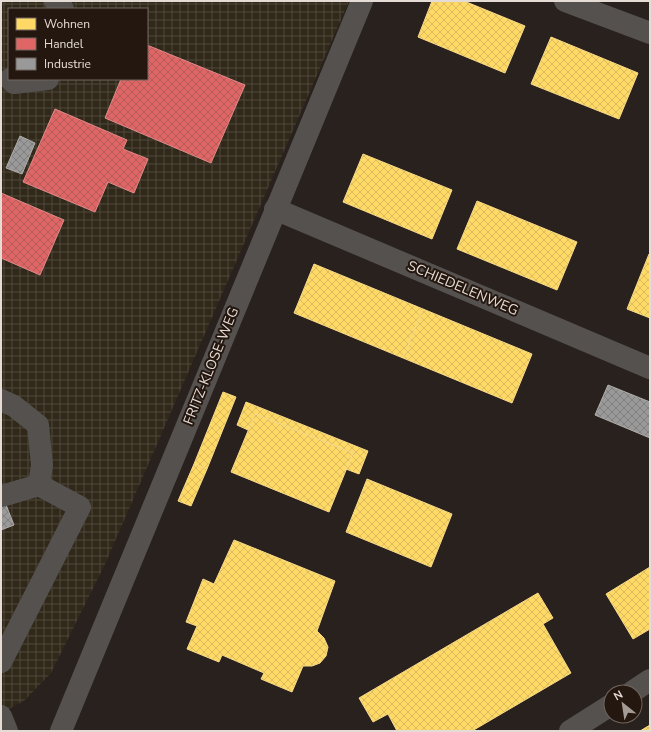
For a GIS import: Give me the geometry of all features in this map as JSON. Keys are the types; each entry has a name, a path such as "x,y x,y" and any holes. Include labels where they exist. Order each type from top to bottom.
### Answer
{"street":[{"path":"55,1 59,3 62,8"},
{"name":"FRITZ-KLOSE-WEG","path":"61,731 362,1"},
{"path":"565,1 650,33"},
{"path":"10,80 14,83 40,80"},
{"name":"SCHIEDELENWEG","path":"275,209 650,368"},
{"path":"1,400 14,406 38,425 42,465 39,485"},
{"path":"1,662 80,507 39,485 2,496"},
{"path":"570,731 603,710"},
{"path":"1,716 7,731"}],"shaded area":[{"path":"1,1 349,1 106,562 51,673 24,701 1,713"}],"building: Wohnen":[{"path":"432,1 464,1 525,26 505,73 418,37"},
{"path":"551,37 638,73 619,119 531,84"},
{"path":"363,154 452,190 432,239 343,202"},
{"path":"477,201 577,242 557,290 457,249"},
{"path":"650,254 650,318 627,309"},
{"path":"314,264 423,309 403,358 294,313"},
{"path":"423,309 532,354 512,403 403,358"},
{"path":"223,392 236,397 207,469 194,464"},
{"path":"246,402 368,451 359,474 346,469 353,453 255,414 248,430 237,425"},
{"path":"255,414 353,453 329,512 231,472"},
{"path":"194,464 207,469 191,506 178,501"},
{"path":"367,479 452,514 431,567 346,532"},
{"path":"234,540 335,581 317,631 324,638 328,647 326,656 320,663 312,666 303,666 292,692 261,679 264,673 222,655 219,662 187,649 197,626 186,622 203,579 214,584"},
{"path":"650,567 650,629 633,639 606,594"},
{"path":"538,593 553,618 543,624 571,673 472,731 397,731 388,714 373,722 359,698"},
{"path":"650,725 650,731 640,731"}],"building: Handel":[{"path":"148,45 245,85 211,163 105,118 121,80 148,80"},
{"path":"55,109 127,140 123,149 148,159 134,193 108,182 95,212 23,182"},
{"path":"1,193 64,220 40,275 1,258"}],"building: Industrie":[{"path":"20,136 35,143 22,174 6,168"},
{"path":"608,385 650,402 650,438 595,415"},
{"path":"1,492 14,525 1,530"}]}
